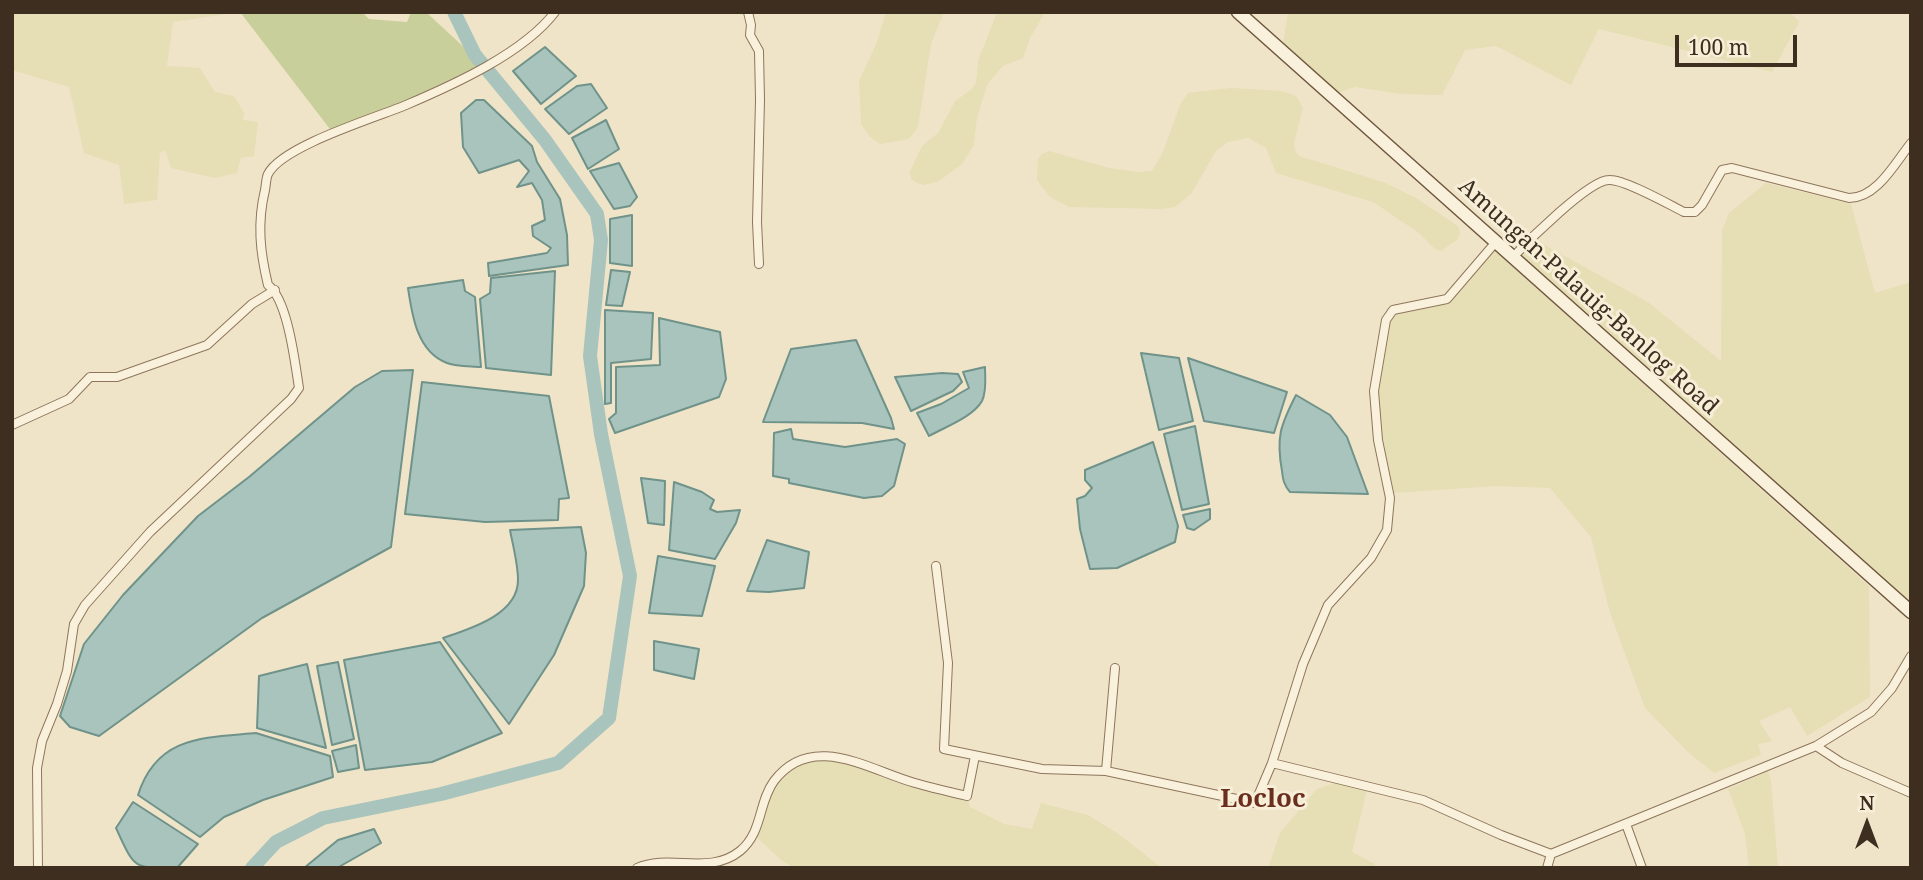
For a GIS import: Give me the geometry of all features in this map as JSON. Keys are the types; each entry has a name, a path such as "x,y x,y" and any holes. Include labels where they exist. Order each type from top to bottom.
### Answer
{"main road":[{"name":"Amungan-Palauig-Banlog Road","path":"1238,12 1911,612"}],"street":[{"path":"38,868 37,768 42,741 67,671 74,624 85,605 150,533 291,400 299,388 287,324 275,290 268,285 259,241 260,210 268,174 280,160 333,133 407,105 498,60 545,25 555,12"},
{"path":"748,12 750,35 759,51 759,264"},
{"path":"1512,258 1549,219 1601,181 1618,181 1684,212 1695,212 1702,205 1722,170 1732,168 1849,198 1859,198 1873,190 1911,143"},
{"path":"936,566 948,663 944,749 1042,769 1106,771 1255,803 1272,763 1303,664 1328,605 1371,558 1387,530 1390,498 1378,440 1374,391 1386,320 1393,310 1447,299 1495,243"},
{"path":"12,425 69,399 90,377 117,377 207,345 252,304 275,290"},
{"path":"1272,763 1423,800 1551,854 1816,747 1871,712 1892,688 1911,656"},
{"path":"1106,771 1115,668"},
{"path":"1816,747 1842,762 1911,793"},
{"path":"637,868 644,864 709,864 739,852 754,835 766,792 788,764 827,755 857,762 914,783 967,796 975,756"},
{"path":"1626,824 1642,868"},
{"path":"1547,868 1551,854"}],"shaded area":[{"path":"12,12 240,12 173,22 167,66 200,68 215,92 234,96 244,113 243,120 258,122 254,156 241,158 237,173 215,178 171,168 165,150 160,153 157,200 124,204 119,165 84,153 69,87 12,70"},
{"path":"886,12 944,12 931,44 918,127 909,139 880,144 869,136 861,124 859,81 877,42"},
{"path":"997,12 1045,12 1030,38 1023,58 1003,66 988,83 977,117 974,145 962,164 939,181 924,185 917,183 911,179 910,172 922,146 938,133 955,101 976,83 978,61"},
{"path":"1288,12 1790,12 1799,22 1772,72 1599,29 1571,85 1496,46 1465,50 1442,95 1401,94 1355,87 1337,93 1283,45"},
{"path":"1231,88 1282,91 1296,96 1303,108 1294,143 1299,156 1383,182 1416,198 1458,226 1458,239 1441,251 1373,202 1276,173 1266,148 1248,138 1228,142 1216,151 1191,194 1175,207 1069,207 1050,197 1037,180 1038,159 1049,151 1109,168 1152,171 1163,152 1180,105 1188,93"},
{"path":"1766,183 1851,204 1875,293 1911,282 1911,599 1908,602 1516,254 1532,238 1648,302 1721,361 1722,231 1729,213"},
{"path":"1494,250 1869,586 1870,697 1807,736 1790,707 1759,721 1772,741 1758,744 1761,755 1714,773 1690,754 1645,708 1610,613 1591,537 1550,488 1495,486 1394,493 1380,424 1378,390 1389,321 1396,312 1451,302"},
{"path":"827,755 967,796 970,807 1004,824 1032,829 1041,803 1088,815 1120,835 1162,868 794,868 781,860 754,835 764,805 788,764"},
{"path":"1768,771 1778,868 1749,868 1745,834 1728,789"},
{"path":"1337,782 1367,789 1352,852 1375,864 1374,868 1268,868 1280,833 1317,789"}],"green space":[{"path":"240,12 362,12 369,19 407,22 411,12 426,12 481,63 462,78 333,133"}],"water":[{"path":"545,47 576,76 541,104 513,71"},
{"path":"591,84 607,108 569,134 545,109 577,86"},
{"path":"476,100 484,100 532,146 537,162 560,199 567,235 568,265 489,276 488,263 547,253 551,248 533,236 532,226 545,220 542,200 532,183 517,187 529,171 519,160 479,173 463,147 461,113"},
{"path":"606,120 619,149 588,169 572,138"},
{"path":"619,163 637,197 630,206 614,209 590,171"},
{"path":"632,215 632,266 610,263 610,219"},
{"path":"611,270 630,272 622,306 606,305"},
{"path":"555,271 551,375 486,368 480,299 490,293 491,278"},
{"path":"463,280 465,291 475,297 481,367 455,365 437,358 423,342 412,310 408,288"},
{"path":"605,310 653,313 651,359 611,363 611,403 605,404"},
{"path":"659,318 720,332 726,379 719,397 615,433 609,419 616,413 616,367 660,365"},
{"path":"856,340 894,429 862,423 763,422 791,349"},
{"path":"1141,353 1179,358 1193,421 1159,430"},
{"path":"1188,358 1287,392 1274,433 1204,421"},
{"path":"985,367 985,393 978,407 929,436 917,413 941,404 969,388 963,372"},
{"path":"413,370 391,547 262,618 99,736 70,727 60,716 84,644 123,595 198,516 249,477 355,387 382,371"},
{"path":"958,374 962,382 953,391 911,411 895,377"},
{"path":"422,382 549,396 569,498 559,499 558,520 485,522 405,514"},
{"path":"1296,395 1330,415 1347,437 1368,494 1290,492 1283,477 1280,441 1286,415"},
{"path":"1195,426 1209,504 1182,510 1164,434"},
{"path":"791,429 793,439 845,447 897,439 905,444 894,486 882,496 864,498 789,483 789,479 773,476 774,433"},
{"path":"1153,442 1178,526 1175,542 1117,568 1090,569 1080,529 1077,499 1085,496 1092,488 1085,480 1085,470"},
{"path":"641,478 665,481 664,525 648,523"},
{"path":"674,482 702,492 714,500 710,509 717,512 740,510 736,523 715,559 669,550"},
{"path":"1210,509 1210,519 1194,530 1187,528 1183,515"},
{"path":"581,527 586,553 584,586 554,655 509,724 443,638 490,619 510,603 518,580 510,530"},
{"path":"767,540 809,552 804,588 769,592 747,591"},
{"path":"658,556 715,566 702,616 649,613"},
{"path":"654,641 699,649 694,679 654,670"},
{"path":"440,642 502,733 432,762 365,770 344,660"},
{"path":"338,662 354,739 332,745 317,666"},
{"path":"307,664 326,748 257,728 259,676"},
{"path":"256,733 330,756 333,777 263,800 224,817 200,837 138,795 146,776 169,751 200,739"},
{"path":"356,745 359,768 338,772 332,751"},
{"path":"133,802 198,844 177,868 143,866 127,852 116,828"},
{"path":"374,829 381,843 337,868 304,868 338,840"}],"waterway":[{"path":"252,868 276,842 323,818 441,794 558,763 609,718 630,576 601,434 590,356 601,240 597,214 545,140 475,55 454,12"}],"district":[{"name":"Locloc","path":"1263,800"}]}
